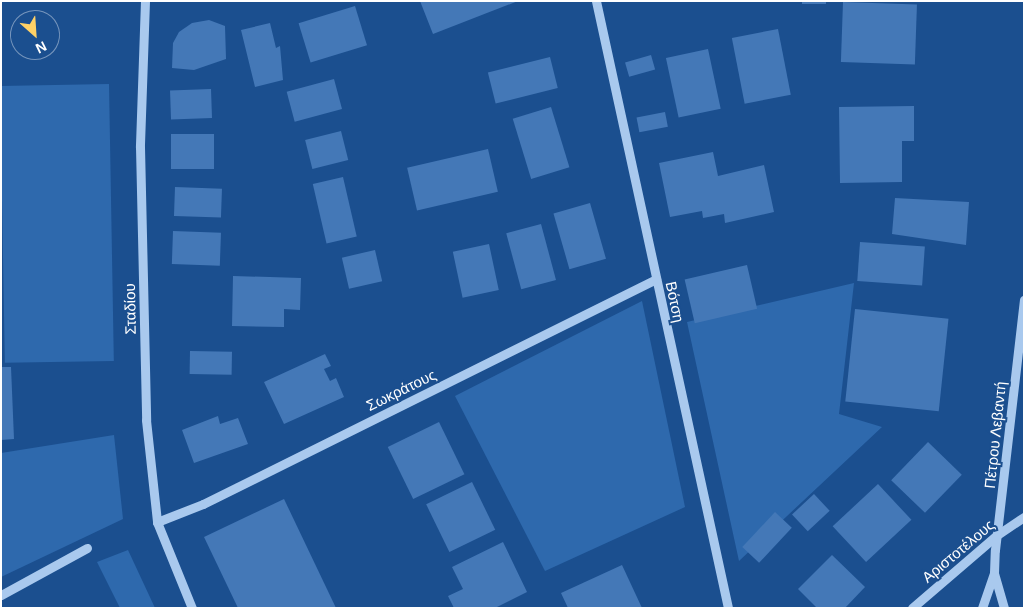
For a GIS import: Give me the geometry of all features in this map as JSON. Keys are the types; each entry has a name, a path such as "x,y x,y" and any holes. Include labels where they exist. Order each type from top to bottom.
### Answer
{"street":[{"name":"Σταδίου","path":"145,1 140,147 146,420 156,522 192,608"},
{"name":"Βότση","path":"596,1 728,608"},
{"name":"Σωκράτους","path":"156,522 203,504 656,279"},
{"name":"Πέτρου Λεβαντή","path":"982,608 994,573 996,535 1024,300"},
{"name":"Αριστοτέλους","path":"912,608 996,535 1024,517"},
{"path":"1,594 87,548"},
{"name":"Πέτρου Λεβαντή","path":"994,573 1004,608"}],"shaded area":[{"path":"109,84 114,361 5,363 1,86"},
{"path":"854,283 839,414 882,427 739,561 687,322"},
{"path":"642,301 685,507 545,571 455,396"},
{"path":"114,435 123,519 1,577 1,453"},
{"path":"128,550 155,608 120,608 97,562"}],"building":[{"path":"420,1 518,1 433,34"},
{"path":"802,1 826,1 826,4 802,4"},
{"path":"843,2 917,5 915,65 841,62"},
{"path":"355,6 367,45 311,62 299,23"},
{"path":"209,20 225,26 226,59 194,70 172,68 173,43 179,32 192,23"},
{"path":"270,23 276,48 280,46 283,80 255,87 241,30"},
{"path":"778,29 791,95 745,104 732,38"},
{"path":"708,49 721,109 679,118 666,58"},
{"path":"651,55 655,69 629,77 625,62"},
{"path":"550,57 558,88 496,104 488,72"},
{"path":"334,79 342,109 295,122 287,92"},
{"path":"211,89 212,118 171,119 170,90"},
{"path":"914,106 914,141 902,141 902,182 840,183 839,107"},
{"path":"551,107 569,167 531,179 513,119"},
{"path":"665,112 668,127 639,132 637,118"},
{"path":"341,131 348,160 312,169 305,140"},
{"path":"171,134 214,134 214,169 171,169"},
{"path":"488,149 498,192 417,211 407,168"},
{"path":"713,152 718,176 764,165 774,212 725,223 724,214 703,218 702,211 670,217 659,163"},
{"path":"343,177 357,236 327,243 313,184"},
{"path":"175,187 222,189 221,218 174,216"},
{"path":"895,198 969,202 966,245 892,234"},
{"path":"590,203 606,259 569,269 553,213"},
{"path":"541,224 556,280 521,289 506,233"},
{"path":"173,231 221,233 220,266 172,264"},
{"path":"860,242 925,247 922,285 857,281"},
{"path":"489,244 499,290 463,298 453,252"},
{"path":"375,250 382,281 349,289 342,258"},
{"path":"747,265 757,309 695,323 685,279"},
{"path":"233,276 301,278 300,310 284,309 284,327 232,326"},
{"path":"855,309 948,319 939,411 845,401"},
{"path":"190,351 232,352 232,375 190,374"},
{"path":"325,354 331,366 324,369 330,381 336,378 344,397 284,424 264,382"},
{"path":"1,367 11,367 14,439 1,440"},
{"path":"218,416 220,424 238,418 248,444 194,463 182,430"},
{"path":"439,422 464,474 413,499 388,447"},
{"path":"928,442 962,475 925,513 891,480"},
{"path":"472,482 495,530 449,552 426,504"},
{"path":"878,484 911,520 866,562 833,526"},
{"path":"814,494 830,511 808,531 792,514"},
{"path":"284,499 336,608 238,608 204,537"},
{"path":"775,512 792,528 759,563 742,547"},
{"path":"503,542 527,592 495,608 454,608 448,596 463,589 452,567"},
{"path":"832,555 865,587 845,608 817,608 798,589"},
{"path":"622,565 642,608 568,608 561,593"}]}
